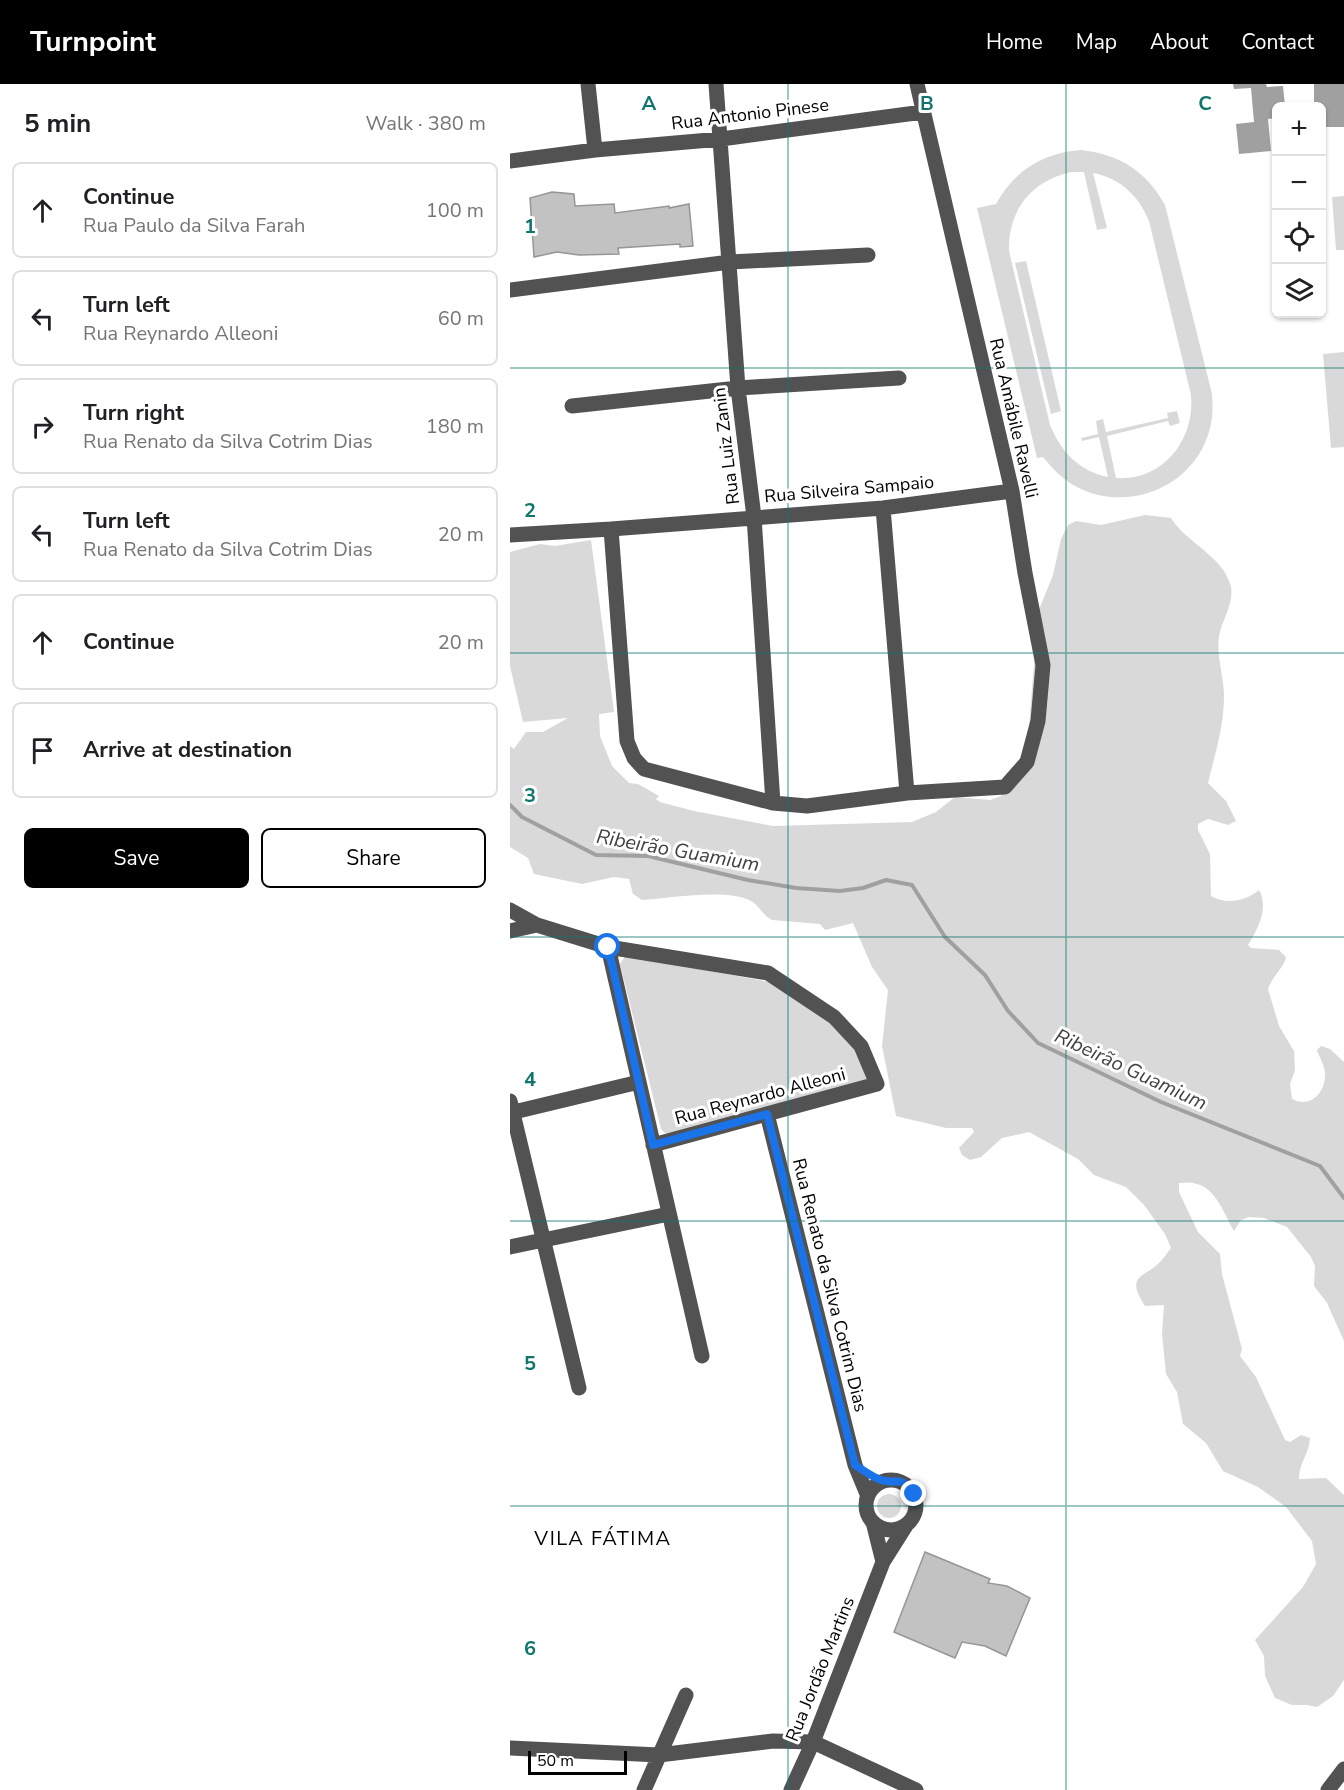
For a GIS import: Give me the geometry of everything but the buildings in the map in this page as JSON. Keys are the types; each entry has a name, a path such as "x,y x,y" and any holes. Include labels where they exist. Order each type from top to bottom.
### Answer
{"street":[{"path":"588,84 595,150"},
{"name":"Rua Luiz Zanin","path":"716,84 738,388 754,517 773,803"},
{"name":"Rua Amábile Ravelli","path":"907,793 1005,787 1027,762 1038,721 1043,665 1012,491 917,84"},
{"name":"Rua Antonio Pinese","path":"510,161 595,150 721,139 923,112"},
{"path":"510,290 730,262 867,255"},
{"path":"572,406 738,388 899,378"},
{"name":"Rua Silveira Sampaio","path":"510,535 883,508 1012,491"},
{"path":"611,529 627,741 634,758 644,768 773,803 807,806 907,793 883,508"},
{"path":"510,910 537,925 608,947 702,1356"},
{"path":"510,931 537,925"},
{"name":"Rua Reynardo Alleoni","path":"608,947 768,973 834,1017 861,1046 877,1084 653,1145"},
{"path":"579,1388 511,1109 639,1082"},
{"name":"Rua Renato da Silva Cotrim Dias","path":"767,1114 855,1465 867,1494"},
{"path":"510,1247 669,1214"},
{"path":"855,1465 882,1481"},
{"path":"873,1522 885,1529 893,1530 907,1524 915,1510 914,1494 902,1482 894,1480 882,1481 867,1494 866,1509 873,1522 883,1562"},
{"name":"Rua Jordão Martins","path":"790,1790 813,1742 883,1562 907,1524"},
{"path":"644,1790 686,1695"},
{"path":"510,1748 658,1755 773,1741 813,1742 916,1790"},
{"path":"1328,1790 1344,1769"}],"shaded area":[{"path":"1233,84 1283,86 1285,102 1272,102 1272,118 1268,119 1271,151 1239,154 1236,124 1254,122 1251,88 1234,89"},
{"path":"1314,84 1344,84 1344,127 1326,127 1326,102 1314,102"},
{"path":"1081,150 1095,152 1120,160 1141,174 1158,193 1165,205 1212,394 1211,425 1200,454 1172,482 1154,491 1136,496 1116,497 1096,494 1077,487 1054,470 1043,457 1037,458 977,208 996,204 1012,182 1031,165 1042,159","holes":["1072,172 1084,172 1097,230 1107,228 1093,173 1103,175 1120,184 1134,196 1145,212 1191,395 1188,427 1173,454 1162,465 1133,477 1116,478 1107,436 1168,421 1170,426 1180,423 1177,411 1167,413 1168,418 1106,432 1103,419 1096,421 1098,434 1081,438 1082,441 1099,437 1108,477 1088,470 1072,459 1054,435 1050,425 1009,251 1013,222 1025,199 1045,182 1058,176"]},
{"path":"1344,196 1344,250 1336,250 1332,197"},
{"path":"1026,261 1061,411 1051,414 1015,263"},
{"path":"1344,352 1344,447 1331,448 1323,354"},
{"path":"1145,515 1171,518 1221,567 1231,587 1231,600 1218,643 1224,707 1219,740 1208,783 1226,801 1236,821 1228,825 1208,819 1198,824 1198,830 1210,854 1211,896 1229,901 1248,897 1259,890 1263,911 1259,925 1248,945 1251,948 1279,950 1286,957 1268,989 1279,1026 1294,1051 1295,1070 1290,1084 1292,1099 1305,1102 1316,1097 1320,1092 1325,1080 1324,1067 1317,1050 1321,1046 1330,1049 1344,1062 1344,1341 1327,1303 1314,1286 1315,1266 1311,1257 1287,1227 1264,1218 1249,1217 1241,1220 1234,1231 1208,1189 1191,1183 1179,1183 1179,1192 1198,1232 1220,1254 1222,1274 1242,1349 1240,1356 1256,1377 1285,1440 1290,1442 1301,1435 1310,1438 1299,1479 1326,1478 1344,1495 1344,1680 1333,1696 1317,1707 1292,1705 1275,1698 1265,1676 1264,1656 1255,1640 1303,1587 1316,1564 1312,1541 1286,1507 1258,1487 1223,1471 1206,1443 1183,1424 1177,1392 1166,1374 1162,1334 1164,1305 1145,1306 1136,1288 1139,1278 1156,1266 1171,1248 1165,1234 1144,1205 1126,1187 1094,1175 1078,1159 1029,1132 1002,1138 981,1157 970,1160 962,1155 959,1148 974,1132 972,1128 946,1128 896,1116 882,1046 888,990 872,967 853,923 825,930 820,924 772,920 751,901 728,895 714,894 642,900 633,894 629,879 614,877 582,884 534,874 528,858 510,847 510,746 514,749 526,732 543,732 568,718 523,722 510,666 510,552 540,544 555,546 591,540 614,712 599,714 600,736 612,766 629,783 638,784 659,796 656,799 660,802 773,826 912,822 936,812 955,797 990,800 1001,796 1023,752 1029,727 1038,612 1053,575 1061,539 1068,525 1076,521 1101,525"},
{"path":"626,955 769,982 827,1020 855,1048 869,1076 868,1082 671,1134 665,1133 661,1129 620,964"},
{"path":"889,1494 898,1497 901,1506 898,1515 889,1518 880,1515 877,1506 880,1497"}],"waterway":[{"name":"Ribeirão Guamium","path":"510,805 522,817 596,855 648,856 748,880 796,888 840,891 863,888 886,880 912,885 945,937 985,975 1008,1011 1038,1043 1161,1102 1320,1166 1344,1198"}],"district":[{"name":"VILA FÁTIMA","path":"603,1538"}],"route":[{"path":"608,947 653,1145 767,1114 855,1465 882,1481 902,1482 914,1494"}]}
